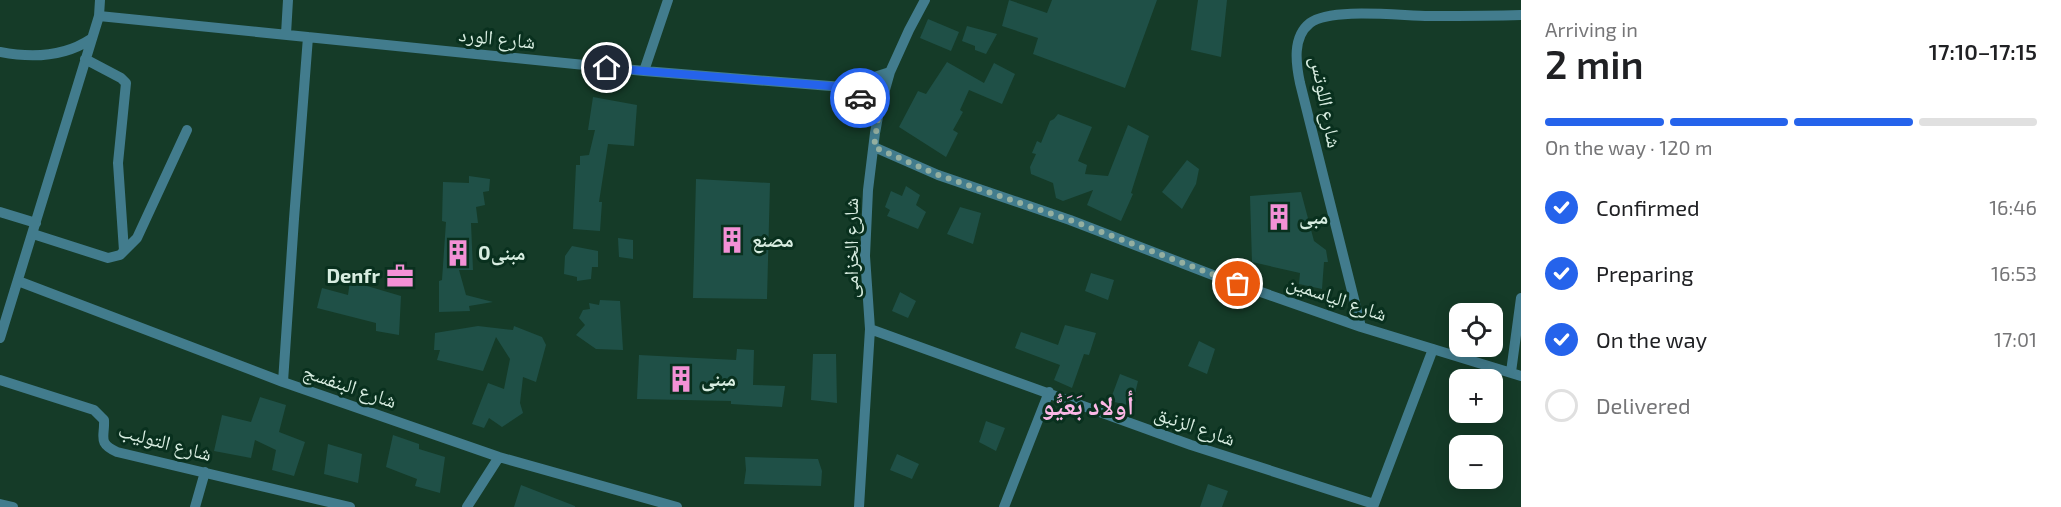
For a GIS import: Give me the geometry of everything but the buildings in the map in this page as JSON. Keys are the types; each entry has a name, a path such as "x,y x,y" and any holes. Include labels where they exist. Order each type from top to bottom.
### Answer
{"street":[{"path":"0,338 99,16 100,0"},
{"path":"286,34 288,0"},
{"path":"644,71 668,0"},
{"name":"شارع الخزامى","path":"859,507 870,328 865,256 868,190 879,111 890,72 925,0"},
{"name":"شارع اللوتس","path":"1361,327 1296,64 1298,44 1303,32 1310,23 1321,17 1341,15 1521,15"},
{"name":"شارع الورد","path":"99,16 644,71 843,87 890,72"},
{"path":"283,382 309,37"},
{"path":"0,52 29,55 56,54 78,47 91,39"},
{"path":"85,59 126,83 118,162 124,251"},
{"path":"843,87 879,111"},
{"path":"0,212 34,229 108,258 120,255 137,238 187,130"},
{"name":"شارع الياسمين","path":"874,147 938,175 1070,220 1218,277 1361,327 1516,374"},
{"name":"شارع البنفسج","path":"18,281 283,382 499,457 638,502 677,507"},
{"path":"1516,374 1521,297"},
{"name":"شارع الزنبق","path":"870,328 1191,445 1373,506"},
{"path":"1373,506 1433,349"},
{"name":"شارع التوليب","path":"0,380 94,410 104,420 102,440 110,449 350,507"},
{"path":"1004,507 1049,392"},
{"path":"466,507 499,457"},
{"path":"195,507 205,472"},
{"path":"0,504 14,507"}],"way so far":[{"path":"860,98 879,111 874,147 938,175 1070,220 1238,284"}],"place":[{"name":"مبى","path":"1279,217"},
{"name":"مصنع","path":"732,240"},
{"name":"مبنى0","path":"458,253"},
{"name":"Denfr","path":"400,276"},
{"name":"مبنى","path":"681,379"}],"district":[{"name":"أولاد بَعَيُّو","path":"1088,406"}],"route":[{"path":"607,68 843,87 860,98"}]}
